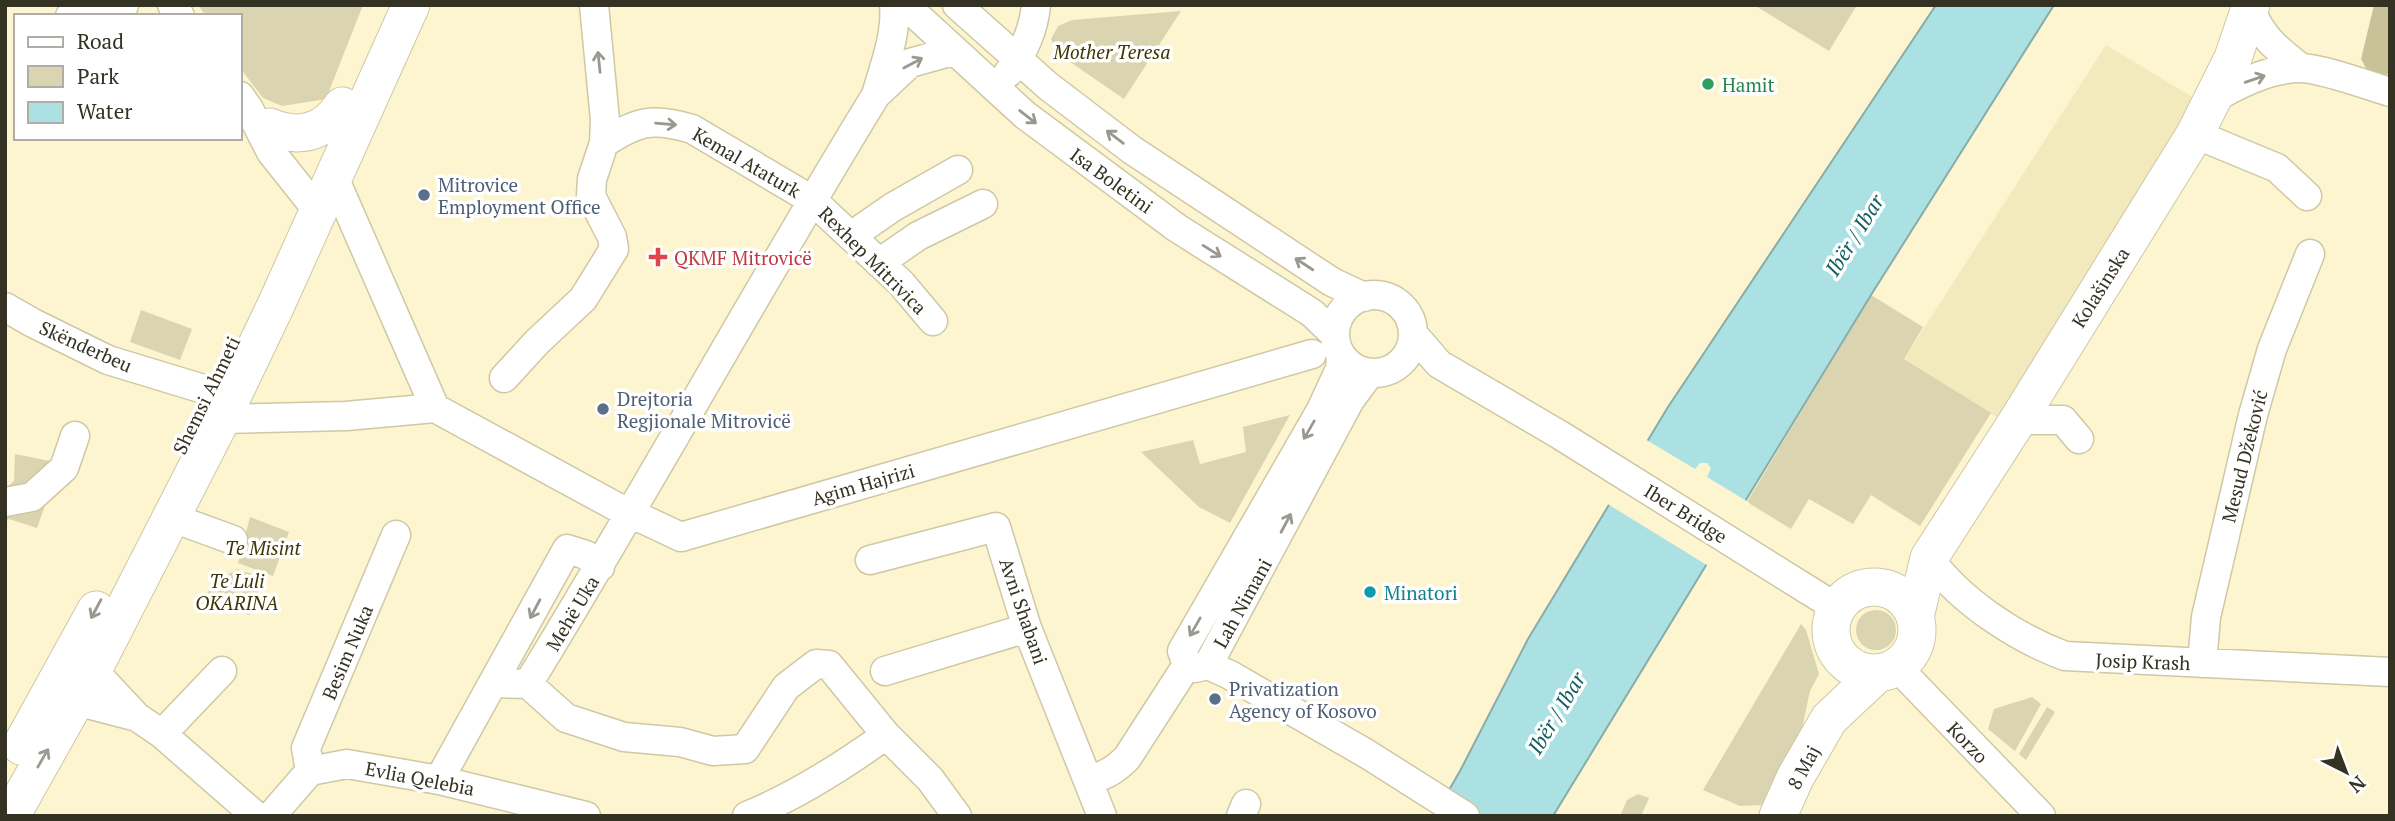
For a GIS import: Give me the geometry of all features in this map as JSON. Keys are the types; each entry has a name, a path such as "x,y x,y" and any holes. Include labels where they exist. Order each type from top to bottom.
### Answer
{"main road":[{"name":"Shemsi Ahmeti","path":"318,189 342,106 391,5"},
{"name":"Shemsi Ahmeti","path":"11,816 73,679 216,405 318,189 411,5"},
{"name":"Kolašinska","path":"1882,588 1907,576 1929,558 2018,421 2195,134 2233,58 2250,7"},
{"path":"257,121 290,134 305,134 324,125 342,106"},
{"name":"Shemsi Ahmeti","path":"5,775 73,679 170,517 216,405"},
{"name":"Kolašinska","path":"1915,617 1929,558"},
{"path":"1882,588 1902,598 1915,617 1916,639 1906,659 1887,670 1863,672 1850,666 1839,656 1828,614 1852,594 1882,588"},
{"name":"8 Maj","path":"1828,614 1836,675 1829,719"},
{"name":"8 Maj","path":"1778,816 1795,779 1829,719 1887,670"}],"street":[{"path":"99,14 124,5"},
{"path":"505,378 537,342 583,299 612,254 612,237 592,196 592,179 604,143 605,120 594,5"},
{"path":"876,95 891,39 894,5"},
{"name":"Isa Boletini","path":"905,5 1025,115 1177,228 1311,313 1339,353"},
{"name":"Isa Boletini","path":"957,5 1018,60 1132,150 1332,282 1364,297"},
{"path":"996,90 1018,60 1035,19 1036,5"},
{"path":"2250,7 2258,28 2267,39 2301,68"},
{"path":"600,567 812,200 876,95 910,63 953,51"},
{"path":"2213,99 2271,73 2301,68 2390,92"},
{"path":"257,121 318,189 435,408"},
{"name":"Kemal Ataturk","path":"604,143 641,122 676,124 692,129 812,200"},
{"path":"2195,134 2277,168 2307,196"},
{"path":"851,236 893,207 958,170"},
{"name":"Rexhep Mitrivica","path":"812,200 901,283 933,321"},
{"path":"879,263 918,236 983,204"},
{"name":"Mesud Džeković","path":"2202,663 2207,617 2255,404 2272,349 2310,254"},
{"path":"1414,335 1406,357 1398,365 1385,372 1370,373 1353,367 1339,353 1336,326 1349,305 1364,297 1382,296 1398,303 1410,317 1414,335 1439,364"},
{"name":"Skënderbeu","path":"5,307 108,360 216,405 346,416 435,408"},
{"name":"Lah Nimani","path":"1339,353 1321,410 1182,651 1197,665 1350,400 1370,373"},
{"name":"Agim Hajrizi","path":"435,408 630,513 681,537 1312,354"},
{"path":"1398,365 1439,364"},
{"name":"Iber Bridge","path":"1439,364 1560,435 1828,614"},
{"path":"2018,421 2063,420 2079,439"},
{"path":"5,502 32,498 64,468 75,436"},
{"path":"170,517 233,540"},
{"name":"Avni Shabani","path":"870,560 996,527 1027,628 1102,816"},
{"name":"Besim Nuka","path":"310,771 306,748 396,535"},
{"name":"Mehë Uka","path":"439,780 567,549 586,555 600,567 528,684"},
{"name":"Josip Krash","path":"1929,558 1958,591 2015,632 2043,648 2065,656 2390,672"},
{"path":"885,671 1027,628"},
{"path":"495,683 528,684 566,718 624,737 680,742 713,751 745,749 786,687 816,664 829,665 886,734 930,779 957,816"},
{"path":"1088,780 1105,775 1127,758 1197,665 1230,675 1465,816"},
{"name":"Korzo","path":"1887,670 2040,816"},
{"path":"162,734 222,671"},
{"path":"73,679 162,734 256,816"},
{"path":"747,816 769,807 853,759 886,734"},
{"name":"Evlia Qelebia","path":"310,771 348,764 439,780 586,816"},
{"path":"271,816 310,771"}],"shaded area":[{"path":"2374,5 2390,5 2390,74 2376,76 2367,70 2361,59"},
{"path":"2106,45 2194,98 2001,420 1904,359"}],"green space":[{"path":"198,5 363,5 326,99 282,106 263,98 242,71 242,14 205,14"},
{"path":"1754,5 1857,5 1829,51"},
{"name":"Mother Teresa","path":"1181,11 1124,99 1057,53 1051,39 1058,26 1072,20"},
{"path":"1871,295 1923,327 1904,359 1991,413 1920,526 1871,495 1853,524 1809,499 1791,529 1747,502"},
{"path":"141,310 192,329 180,360 130,342"},
{"path":"1290,415 1230,523 1199,507 1141,452 1193,440 1200,464 1246,452 1243,427"},
{"path":"15,454 60,463 37,528 9,519 5,523 5,489 14,481"},
{"name":"Te Misint","path":"250,517 289,532 273,576 238,563"},
{"name":"Te Luli OKARINA","path":"237,569 263,578 250,615 202,604 212,584"},
{"path":"1876,610 1890,616 1896,630 1890,644 1876,650 1862,644 1856,630 1862,616"},
{"path":"1801,624 1806,630 1819,674 1810,691 1800,738 1764,805 1740,806 1703,790"},
{"path":"2032,697 2041,704 2015,751 1988,729 1994,709"},
{"path":"2047,707 2055,712 2026,760 2019,754"},
{"path":"1638,794 1649,798 1641,816 1620,816 1627,800"}],"water":[{"name":"Ibër / Ibar","path":"1936,5 2054,5 1871,295 1553,816 1434,816 1528,639 1668,407"}],"pier":[{"path":"1645,439 1695,469 1700,463 1707,463 1711,468 1707,477 1750,503 1710,567 1606,503"}],"place":[{"name":"Hamit","path":"1708,84"},
{"name":"Mitrovice Employment Office","path":"424,195"},
{"name":"QKMF Mitrovicë","path":"658,257"},
{"name":"Drejtoria Regjionale Mitrovicë","path":"603,409"},
{"name":"Minatori","path":"1370,592"},
{"name":"Privatization Agency of Kosovo","path":"1215,699"}]}
